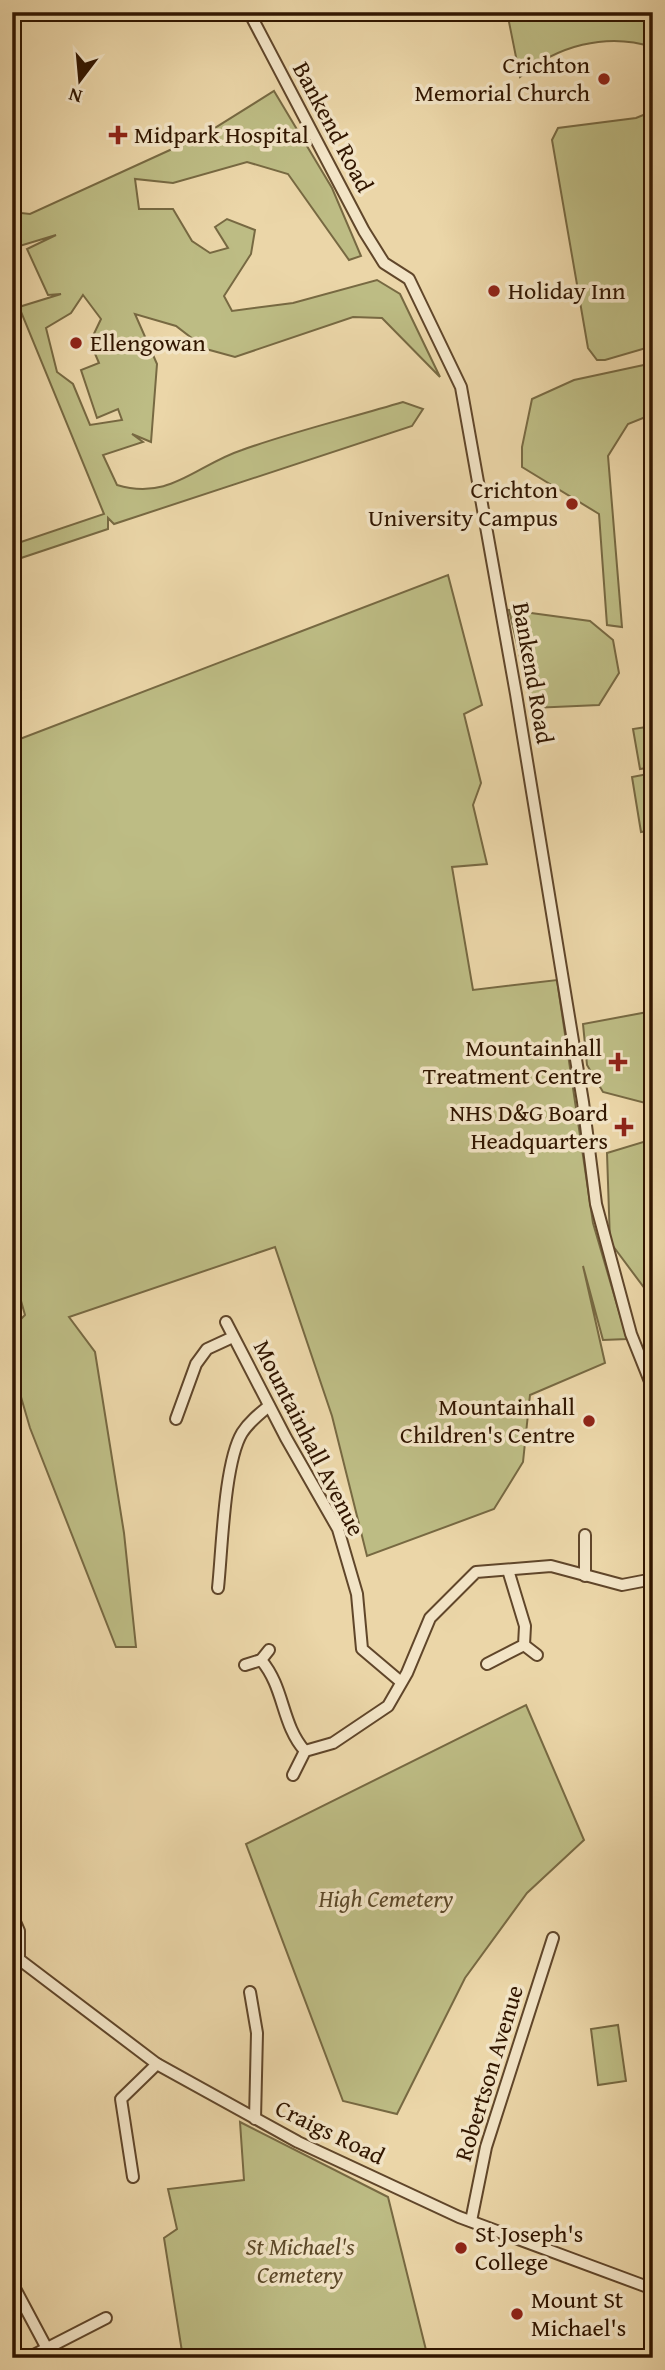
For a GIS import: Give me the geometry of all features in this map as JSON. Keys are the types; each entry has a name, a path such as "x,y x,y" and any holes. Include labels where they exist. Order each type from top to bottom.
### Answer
{"street":[{"name":"Bankend Road","path":"249,12 364,231 384,263 408,279 461,387 516,694 583,1102 596,1204 631,1334 653,1389"},
{"name":"Mountainhall Avenue","path":"226,1322 269,1406 338,1529 357,1594 362,1649 401,1682"},
{"path":"176,1419 196,1364 207,1349 233,1337"},
{"path":"218,1588 227,1488 240,1436 252,1420 269,1406"},
{"path":"585,1535 585,1576"},
{"path":"293,1774 305,1751 333,1743 388,1706 430,1618 476,1572 551,1566 622,1585 653,1579"},
{"path":"508,1570 525,1626 524,1645"},
{"path":"524,1645 537,1655"},
{"path":"488,1664 524,1645"},
{"path":"245,1665 261,1660 269,1650"},
{"path":"261,1660 274,1676 293,1738 305,1751"},
{"name":"Craigs Road","path":"12,1915 19,1931 15,1956 157,2064 298,2142 471,2221 653,2289"},
{"name":"Robertson Avenue","path":"471,2221 486,2147 553,1938"},
{"path":"250,1992 257,2033 255,2119"},
{"path":"133,2177 121,2099 157,2064"},
{"path":"12,2283 50,2353"},
{"path":"27,2358 50,2353 106,2318"}],"green space":[{"path":"507,12 653,12 653,47 617,41 582,45 549,57 520,77"},
{"path":"274,91 332,188 361,256 349,260 288,174 247,162 173,183 135,179 139,209 173,209 192,241 210,253 228,248 215,227 227,219 255,230 251,254 224,296 232,311 293,303 377,280 400,294 440,377 382,318 353,317 235,357 206,349 176,326 135,314 157,364 151,442 132,434 143,442 103,455 117,485 136,489 168,485 226,456 302,431 403,402 423,409 412,426 114,524 108,518 108,529 12,561 12,545 104,514 19,307 61,294 48,295 27,249 56,235 16,247 12,264 12,212 30,214 205,134","holes":["83,295 101,319 90,342 99,363 81,370 97,418 118,409 122,420 90,425 73,384 57,372 46,328 71,313"]},
{"path":"653,111 653,346 597,360 588,348 552,140 558,128 636,118"},
{"path":"653,363 653,414 628,424 608,456 622,627 607,625 599,514 522,467 522,447 532,399 574,380"},
{"path":"448,575 482,705 464,714 481,783 473,805 487,864 452,867 473,990 557,980 593,1223 627,1339 603,1340 583,1266 605,1363 530,1395 523,1462 494,1509 367,1556 332,1416 275,1247 69,1317 95,1352 124,1533 136,1647 116,1647 30,1428 12,1366 12,1328 25,1315 12,1269 12,742"},
{"path":"509,610 590,621 613,640 619,673 599,705 532,708"},
{"path":"653,726 653,767 640,769 633,729"},
{"path":"653,773 653,830 641,832 632,777"},
{"path":"653,1011 653,1105 603,1092 587,1065 583,1024"},
{"path":"653,1139 651,1316 645,1289 610,1242 607,1153"},
{"name":"High Cemetery","path":"526,1705 584,1840 527,1893 465,1978 397,2114 343,2101 246,1844"},
{"path":"618,2025 626,2081 598,2085 591,2029"},
{"name":"St Michael's Cemetery","path":"240,2122 388,2197 428,2358 183,2358 164,2238 177,2229 168,2189 244,2180"}],"place":[{"name":"Crichton Memorial Church","path":"604,79"},
{"name":"Midpark Hospital","path":"118,135"},
{"name":"Holiday Inn","path":"494,291"},
{"name":"Ellengowan","path":"76,343"},
{"name":"Crichton University Campus","path":"572,504"},
{"name":"Mountainhall Treatment Centre","path":"618,1062"},
{"name":"NHS D&G Board Headquarters","path":"624,1127"},
{"name":"Mountainhall Children's Centre","path":"589,1421"},
{"name":"St Joseph's College","path":"461,2248"},
{"name":"Mount St Michael's","path":"517,2314"}]}
